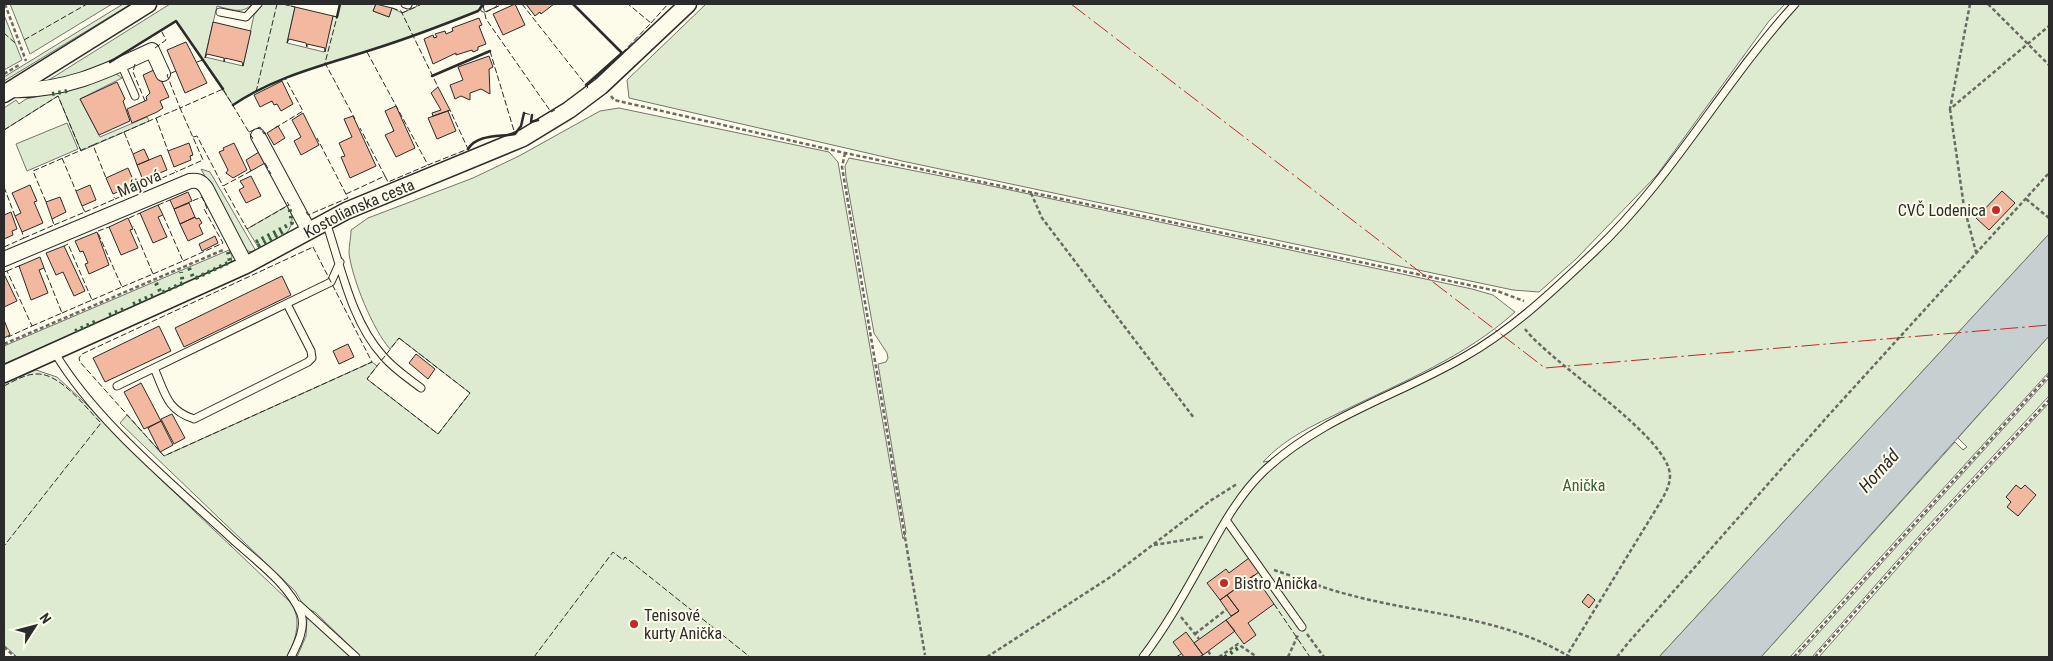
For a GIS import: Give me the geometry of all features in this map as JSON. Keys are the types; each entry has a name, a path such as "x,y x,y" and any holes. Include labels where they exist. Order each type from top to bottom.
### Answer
{"street":[{"path":"7,92 148,4"},
{"name":"Kostolianska cesta","path":"4,374 246,265 326,221 366,202 523,138 569,110 601,86 688,4"},
{"path":"7,92 45,89 77,81 152,50 163,74"},
{"path":"258,136 309,231"},
{"name":"Májová","path":"4,259 196,180 202,182 206,188 246,265"}],"lane":[{"path":"220,12 246,17 258,4"},
{"path":"484,8 493,4"},
{"path":"1143,657 1173,612 1226,520 1252,484 1276,460 1320,429 1462,358 1497,337 1536,305 1595,251 1640,204 1676,158 1748,58 1795,4"},
{"path":"121,64 135,96"},
{"path":"326,221 353,304 379,352 421,388"},
{"path":"117,386 331,282 340,262"},
{"path":"154,368 172,407 179,414 194,419 308,362 312,358 311,351 287,304"},
{"path":"55,352 78,387 124,436 356,657"},
{"path":"1226,520 1302,627"},
{"path":"291,657 301,636 302,624 302,615 293,599"}],"path":[{"path":"4,4 26,60"},
{"path":"1970,4 1950,109 1964,206 1976,252"},
{"path":"1988,4 2049,65"},
{"path":"1950,109 2049,26"},
{"path":"601,86 614,100 844,153 1497,291 1536,305"},
{"path":"844,153 842,167 925,655"},
{"path":"1618,657 1628,643 1751,502 2049,173"},
{"path":"1031,193 1042,218 1194,418"},
{"path":"2026,199 2049,218"},
{"path":"4,344 236,245"},
{"path":"1258,565 1351,596 1473,619 1529,637 1568,656 1669,487 1670,474 1665,462 1646,436 1558,363 1526,331 1518,319"},
{"path":"1794,657 2049,375"},
{"path":"1815,657 1926,532 2049,400"},
{"path":"987,657 1112,576 1210,501 1247,478 1252,484"},
{"path":"1153,545 1218,534"},
{"path":"1195,634 1227,609"},
{"path":"1173,612 1184,619 1199,639"},
{"path":"1302,627 1324,657"},
{"path":"1288,657 1297,638"},
{"path":"1219,657 1238,644 1257,657"},
{"path":"4,647 15,657"},
{"path":"1208,651 1212,657"}],"green space":[{"path":"10,4 112,4 30,54"},
{"path":"123,4 131,4 4,81 4,77"},
{"path":"170,4 252,4 240,10 231,10 217,6 205,57 243,66 254,15 263,4 283,4 295,7 287,43 324,52 333,16 337,17 340,4 376,4 373,11 389,17 392,8 402,13 416,7 417,4 484,4 478,11 426,31 319,66 266,86 233,105 176,22 97,68 44,83"},
{"path":"706,4 1785,4 1769,21 1657,175 1576,259 1539,292 1513,290 902,161 629,98 627,80"},
{"name":"Anička","path":"1795,4 2049,4 2049,234 1659,657 361,657 315,612 305,608 295,591 120,423 127,415 164,456 372,362 377,366 367,379 438,434 470,393 399,338 390,349 383,340 364,304 354,276 349,253 351,230 368,218 473,178 519,156 600,111 619,108 829,152 838,162 903,539 906,532 878,364 886,362 888,358 887,353 874,333 846,177 845,166 849,158 982,184 1472,289 1493,295 1515,312 1496,328 1432,368 1290,439 1263,462 1276,460 1302,441 1463,358 1536,305 1640,204"},
{"path":"4,15 22,60 4,70"},
{"path":"115,73 122,78 80,99 100,137 147,117 149,121 81,151 58,96 4,130 4,108 16,100 19,104 26,99 75,88"},
{"path":"67,123 78,149 27,171 16,144"},
{"path":"201,169 210,172 256,251 246,250"},
{"path":"290,204 292,222 290,228 281,237 260,250 247,229"},
{"path":"229,250 232,256 231,264 4,364 4,346"},
{"path":"2049,336 2049,372 1790,657 1761,657 1955,442 1963,450 1967,447 1958,438"},
{"path":"36,370 57,377 155,474 290,602 294,608 297,622 295,637 288,657 17,657 4,645 4,383"},
{"path":"2049,378 2049,396 1926,528 1812,657 1797,657"},
{"path":"2049,403 2049,657 1819,657 1923,539"},
{"path":"307,617 351,657 297,657 306,636"}],"water":[{"name":"Hornád","path":"2049,234 2049,336 1761,657 1659,657"}],"building":[{"path":"376,4 392,8 389,17 373,11"},
{"path":"515,4 525,25 503,35 493,14"},
{"path":"526,4 554,4 541,14 540,12 535,16"},
{"path":"295,7 333,16 325,52 325,48 307,44 307,47 306,43 289,39 287,43"},
{"path":"479,18 482,25 479,26 486,44 478,47 478,50 473,52 472,50 456,55 456,53 433,64 424,39 433,35 434,38 437,37 435,34 445,31 446,34 453,31 452,28"},
{"path":"213,22 251,31 243,66 242,62 225,58 224,62 224,58 207,54 205,58"},
{"path":"186,42 207,83 185,93 167,50"},
{"path":"489,56 493,67 489,69 490,94 481,89 470,93 470,100 461,96 455,99 450,85 463,80 458,67"},
{"path":"156,69 169,97 160,101 163,108 132,123 127,109 147,100 146,97 150,93 143,75"},
{"path":"282,81 293,104 281,111 277,104 274,105 272,101 260,107 254,95"},
{"path":"117,82 125,99 123,101 130,121 99,135 80,99"},
{"path":"438,87 450,110 433,116 432,113 441,110 431,93"},
{"path":"396,106 415,148 396,157 385,135 394,131 385,111"},
{"path":"448,111 456,131 437,139 428,118"},
{"path":"303,113 319,145 301,155 294,141 301,137 292,120"},
{"path":"353,116 376,166 350,178 341,157 345,156 339,143 352,137 344,119"},
{"path":"278,126 285,138 274,145 267,133"},
{"path":"189,143 193,155 190,156 191,160 174,167 168,151"},
{"path":"234,143 247,170 233,178 226,173 228,170 219,152"},
{"path":"144,149 149,160 137,165 133,154"},
{"path":"259,152 265,163 251,171 246,160"},
{"path":"161,155 167,170 143,180 137,165"},
{"path":"128,168 135,184 113,194 106,178"},
{"path":"251,176 261,196 246,203 239,190 244,187 240,181"},
{"path":"30,185 37,201 34,202 43,223 22,232 15,216 21,213 12,193"},
{"path":"90,185 96,200 82,206 76,191"},
{"name":"CVČ Lodenica","path":"2002,191 2015,203 1989,230 1976,218"},
{"path":"188,192 192,201 174,209 170,200"},
{"path":"60,197 66,212 52,219 46,202"},
{"path":"189,203 195,217 180,224 174,209"},
{"path":"158,205 163,215 158,217 167,237 153,243 140,213"},
{"path":"11,212 17,229 12,231 13,235 4,239 4,215"},
{"path":"195,217 196,219 199,218 202,223 199,225 203,234 188,241 180,224"},
{"path":"128,218 133,229 130,230 138,248 121,255 109,227"},
{"path":"97,232 109,265 89,274 85,264 88,263 83,251 80,252 75,241"},
{"path":"215,236 218,243 202,251 199,244"},
{"path":"64,246 85,291 74,296 63,272 56,275 46,253"},
{"path":"40,257 44,268 39,270 48,293 31,300 19,266"},
{"path":"4,274 17,301 4,307"},
{"path":"282,276 291,295 184,347 175,328"},
{"path":"4,320 10,335 4,338"},
{"path":"159,326 171,351 105,382 93,358"},
{"path":"348,344 354,357 339,364 333,351"},
{"path":"416,354 435,369 428,379 409,363"},
{"path":"141,383 161,421 144,429 124,392"},
{"path":"172,414 185,438 174,444 161,419"},
{"path":"161,421 173,445 160,452 148,428"},
{"path":"2016,485 2021,489 2025,485 2036,495 2018,516 2007,507 2011,502 2006,497"},
{"path":"1249,558 1259,572 1220,600 1207,583 1226,569 1229,573"},
{"path":"1254,575 1274,604 1248,623 1256,635 1244,644 1226,620 1239,611 1227,595"},
{"path":"1588,594 1595,600 1589,608 1582,602"},
{"path":"1227,595 1239,611 1231,616 1220,600"},
{"path":"1226,620 1235,631 1203,655 1194,643"},
{"path":"1186,632 1203,655 1199,657 1184,657 1173,642"}],"hedge":[{"path":"52,94 67,91"},
{"path":"256,242 292,223 289,205"},
{"path":"258,246 283,232"},
{"path":"189,268 193,277 196,278 230,262 228,252"},
{"path":"156,283 161,293 183,283 181,272"},
{"path":"133,304 153,295"},
{"path":"109,315 124,309"},
{"path":"75,331 97,321"},
{"path":"1225,657 1238,648"}],"fence":[{"path":"24,40 87,4"},
{"path":"256,92 277,4"},
{"path":"283,4 295,7"},
{"path":"402,13 422,4"},
{"path":"486,12 503,4"},
{"path":"522,4 588,87 586,89"},
{"path":"622,53 651,23 628,4"},
{"path":"651,23 668,4"},
{"path":"483,5 486,19 551,112 555,110"},
{"path":"392,8 401,11 438,87"},
{"path":"333,16 337,17 325,63 355,119"},
{"path":"155,48 166,40 161,30"},
{"path":"4,33 15,43"},
{"path":"490,51 515,134"},
{"path":"367,52 428,165 468,149 450,110"},
{"path":"197,62 203,60"},
{"path":"135,64 133,72 145,101"},
{"path":"176,71 167,75 180,108 223,89 253,139"},
{"path":"275,128 303,111 285,78"},
{"path":"4,130 58,96 81,151"},
{"path":"156,118 180,108 203,160 176,172"},
{"path":"524,113 532,115"},
{"path":"124,132 156,118 168,151"},
{"path":"249,132 260,127 264,134 266,133"},
{"path":"346,194 385,176 360,128"},
{"path":"93,145 124,132 133,154"},
{"path":"193,137 197,136 223,186"},
{"path":"306,212 308,215 348,198 317,138"},
{"path":"46,202 33,171 93,145 106,178"},
{"path":"62,158 76,191"},
{"path":"265,163 271,174"},
{"path":"385,176 388,182 428,165"},
{"path":"146,185 176,172 175,170"},
{"path":"251,171 223,186 247,229 289,205 287,202"},
{"path":"115,199 146,185 143,180"},
{"path":"4,187 15,216"},
{"path":"85,212 115,199 114,197"},
{"path":"183,261 223,243 204,209 207,208 202,197 192,201"},
{"path":"158,205 170,200"},
{"path":"54,225 85,212 82,206"},
{"path":"129,218 140,213"},
{"path":"153,274 183,261 163,215"},
{"path":"24,238 54,225 52,219"},
{"path":"122,287 153,274 133,226"},
{"path":"98,231 109,227"},
{"path":"4,247 24,238 22,232"},
{"path":"92,300 122,287 98,233"},
{"path":"62,313 92,300 68,244 64,246"},
{"path":"313,247 372,362 164,456 80,362 79,358 82,354 313,247"},
{"path":"7,271 21,265"},
{"path":"32,326 62,313 44,268"},
{"path":"4,272 7,271 32,326 8,337"},
{"path":"399,338 470,393 438,434 367,379 399,338"},
{"path":"4,386 28,375 46,375 55,379 72,392 101,423 4,546"},
{"path":"534,657 613,552 623,560 625,557 750,657"},
{"path":"1274,604 1310,657"},
{"path":"1176,657 1181,654"}],"wall":[{"path":"337,17 340,4"},
{"path":"233,105 266,86 319,66 426,31 478,11 484,4"},
{"path":"573,4 622,53 586,85"},
{"path":"110,62 176,21 223,89"},
{"path":"432,76 490,51"},
{"path":"468,149 472,144 483,138 515,134 521,126 524,113"},
{"path":"532,115 531,122 538,120"}],"power":[{"path":"1071,4 1545,368 2049,325"}],"place":[{"name":"CVČ Lodenica","path":"1996,210"},
{"name":"Bistro Anička","path":"1224,583"},
{"name":"Tenisové kurty Anička","path":"634,624"}]}
